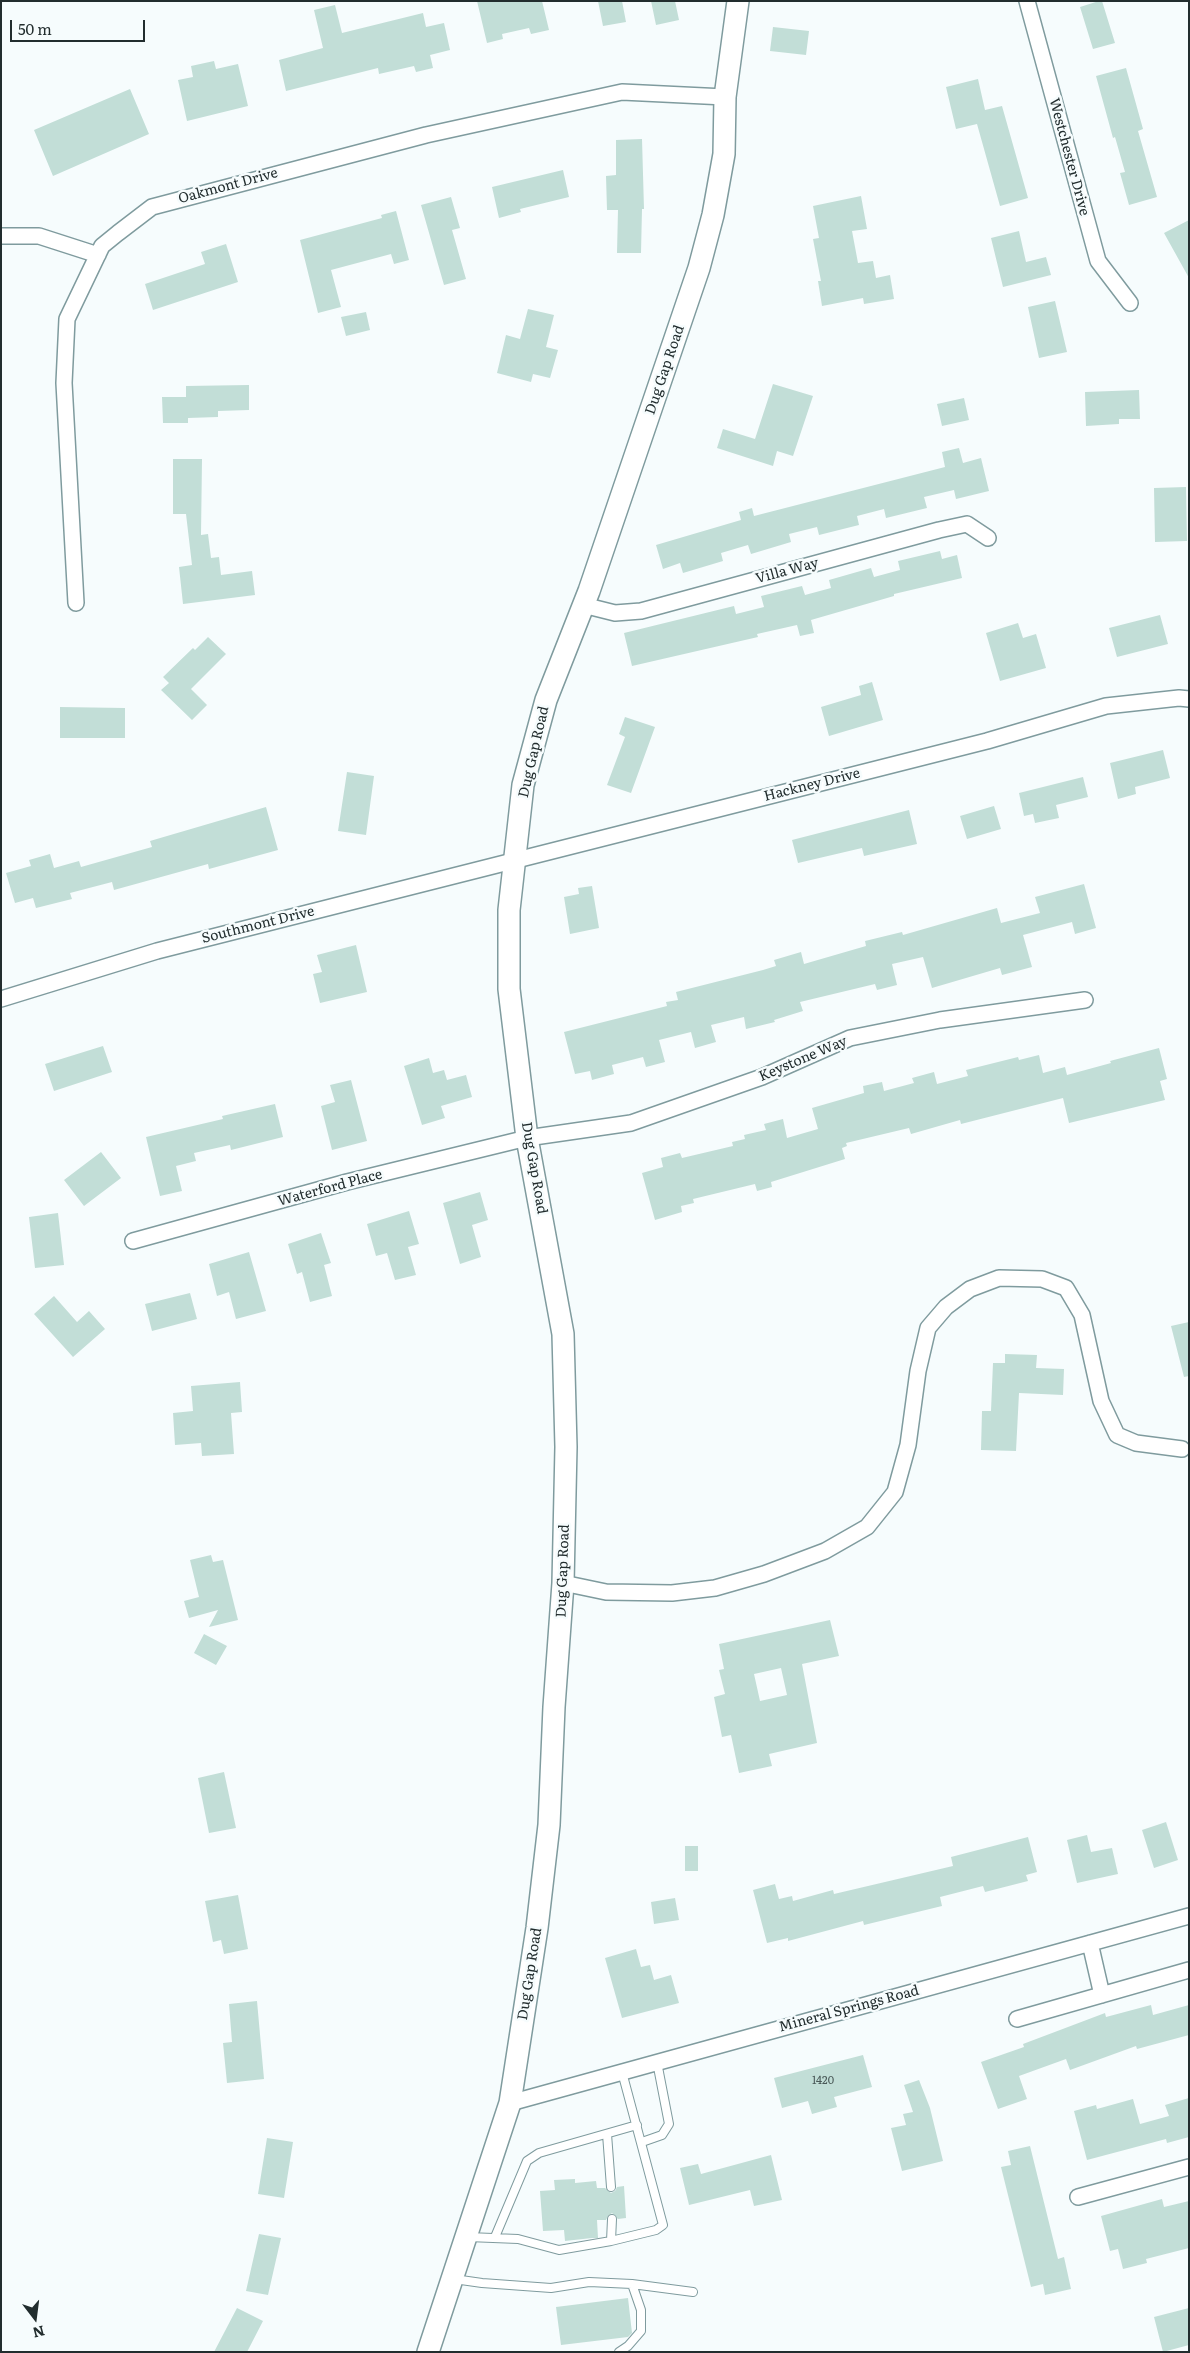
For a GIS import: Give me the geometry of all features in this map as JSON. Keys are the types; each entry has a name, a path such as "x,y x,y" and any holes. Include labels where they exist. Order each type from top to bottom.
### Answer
{"street":[{"name":"Dug Gap Road","path":"430,2351 510,2103 537,1928 549,1825 554,1707 564,1583 566,1447 563,1334 527,1138 509,989 509,910 523,785 546,700 583,605 699,268 724,154 725,97 738,1"},
{"name":"Westchester Drive","path":"1027,1 1098,261 1130,303"},
{"name":"Oakmont Drive","path":"76,603 64,383 66,319 102,246 118,232 152,207 389,145 622,92 725,97"},
{"path":"1,236 40,236 98,255"},
{"name":"Villa Way","path":"583,605 615,613 641,611 966,524 988,538"},
{"name":"Hackney Drive","path":"516,860 987,741 1106,706 1179,698 1189,699"},
{"name":"Southmont Drive","path":"1,999 157,951 516,860"},
{"name":"Keystone Way","path":"527,1138 631,1123 762,1077 850,1038 940,1020 1085,1000"},
{"name":"Waterford Place","path":"134,1241 347,1182 527,1138"},
{"path":"564,1583 606,1592 672,1593 714,1588 764,1574 825,1551 868,1527 895,1492 908,1445 918,1371 928,1328 946,1307 970,1289 999,1278 1042,1279 1066,1288 1082,1315 1101,1401 1118,1435 1136,1443 1182,1449"},
{"name":"Mineral Springs Road","path":"510,2103 1189,1916"},
{"path":"1090,1943 1102,1995"},
{"path":"1017,2019 1189,1970"},
{"path":"1078,2197 1189,2167"}],"lane":[{"path":"642,2142 662,2136 669,2124 657,2062"},
{"path":"466,2237 518,2239 559,2250 611,2241 656,2230 663,2225 622,2072"},
{"path":"495,2237 527,2161 539,2152 637,2125"},
{"path":"607,2134 611,2187"},
{"path":"611,2241 612,2219"},
{"path":"452,2278 482,2283 551,2288 589,2282 632,2284 693,2292"},
{"path":"619,2352 628,2346 641,2331 641,2310 632,2284"}],"building":[{"path":"477,1 542,1 549,30 531,34 529,28 502,34 503,39 487,43"},
{"path":"598,1 622,1 626,22 603,26"},
{"path":"651,1 675,1 679,20 656,25"},
{"path":"1102,1 1115,43 1093,49 1080,7"},
{"path":"335,5 342,33 423,13 426,27 444,23 450,50 430,55 433,68 416,72 414,66 379,74 378,68 286,91 279,60 323,48 314,10"},
{"path":"773,27 809,31 806,55 770,51"},
{"path":"214,61 216,69 238,64 248,106 187,121 178,80 193,77 191,66"},
{"path":"1126,68 1143,129 1138,131 1157,197 1129,205 1120,173 1125,172 1115,137 1113,138 1096,76"},
{"path":"978,79 985,110 1002,106 1028,198 1000,206 977,124 956,129 946,87"},
{"path":"130,89 149,134 53,176 34,130"},
{"path":"642,139 644,209 642,209 641,253 617,253 618,210 607,210 606,176 616,175 616,140"},
{"path":"563,170 569,197 520,209 521,212 499,218 492,187"},
{"path":"861,196 867,229 852,231 858,263 873,261 876,278 890,275 894,299 864,304 863,298 822,306 818,281 821,281 813,239 819,238 813,206"},
{"path":"451,197 460,228 452,230 466,279 444,285 421,205"},
{"path":"396,211 409,260 394,264 391,254 331,270 341,307 318,313 300,240 382,218 381,215"},
{"path":"1189,220 1189,278 1164,233"},
{"path":"1019,231 1026,262 1046,257 1051,275 1003,287 991,238"},
{"path":"226,244 238,282 153,310 145,284 205,264 201,252"},
{"path":"1055,301 1067,352 1039,358 1028,307"},
{"path":"528,309 554,315 546,347 558,350 550,378 533,374 531,382 497,373 506,335 520,339"},
{"path":"366,312 370,330 346,336 341,317"},
{"path":"773,384 813,396 793,456 777,451 773,466 717,448 723,429 755,439"},
{"path":"249,385 249,410 218,411 218,417 188,418 188,423 163,423 162,397 186,397 186,386"},
{"path":"1139,390 1140,419 1119,419 1119,424 1086,426 1085,392"},
{"path":"964,398 969,420 942,426 937,404"},
{"path":"959,448 963,463 981,458 989,491 956,499 954,490 924,497 927,508 886,518 884,509 857,516 859,525 819,535 817,527 789,534 791,542 751,554 748,545 721,553 723,561 683,573 680,563 663,569 656,545 741,520 739,512 752,508 754,516 945,467 942,452"},
{"path":"173,459 202,459 201,535 208,534 211,558 219,557 221,575 252,571 255,595 183,604 179,567 192,565 186,514 173,514"},
{"path":"1186,487 1187,541 1155,542 1154,488"},
{"path":"940,551 942,559 957,555 962,578 894,594 894,596 811,620 814,633 800,636 797,625 757,634 758,637 632,666 624,633 734,606 736,614 764,607 761,596 802,586 805,595 831,588 829,580 871,568 874,577 900,570 898,561"},
{"path":"1160,615 1168,644 1117,657 1109,628"},
{"path":"1018,623 1023,638 1036,634 1046,668 1000,681 986,633"},
{"path":"208,637 226,654 191,689 207,705 192,720 161,690 169,683 163,677 193,648 195,650"},
{"path":"872,682 883,720 829,736 821,707 861,695 859,686"},
{"path":"60,707 125,708 125,738 60,738"},
{"path":"625,717 655,727 631,793 607,785 625,737 619,734"},
{"path":"1163,750 1170,778 1135,787 1136,794 1118,799 1110,763"},
{"path":"347,772 374,776 366,835 338,831"},
{"path":"1083,777 1088,797 1056,805 1059,818 1035,823 1033,814 1024,816 1019,793"},
{"path":"994,806 1001,829 967,839 960,816"},
{"path":"266,807 278,850 209,869 208,864 114,890 112,882 70,893 72,899 36,908 33,898 15,903 6,873 31,866 29,860 50,854 54,868 79,861 81,867 152,847 150,841"},
{"path":"909,810 917,844 864,856 862,848 798,863 792,840"},
{"path":"1084,884 1096,928 1075,934 1072,922 1023,935 1032,967 1002,975 1000,968 932,988 923,957 892,964 897,985 877,990 875,984 800,1002 803,1011 774,1020 775,1022 746,1029 744,1017 711,1025 716,1042 695,1048 691,1032 659,1040 665,1062 646,1067 643,1057 612,1065 614,1074 592,1080 590,1071 575,1074 564,1032 667,1006 666,1002 678,1000 676,992 776,966 774,960 801,952 804,964 866,946 865,941 902,932 903,935 997,908 1001,923 1040,913 1035,897"},
{"path":"592,886 599,928 570,934 564,897 579,894 578,888"},
{"path":"356,945 367,992 320,1003 313,974 322,972 317,955"},
{"path":"103,1046 112,1072 54,1091 45,1064"},
{"path":"1159,1048 1167,1079 1160,1081 1165,1100 1069,1123 1063,1098 961,1124 960,1120 911,1134 909,1128 846,1143 847,1146 842,1148 845,1159 771,1182 772,1187 757,1191 755,1184 693,1199 694,1203 681,1206 682,1212 655,1220 642,1173 663,1167 661,1158 680,1153 682,1158 733,1146 732,1142 745,1139 744,1135 766,1130 764,1124 783,1119 787,1138 818,1129 812,1108 864,1093 863,1086 882,1082 884,1091 914,1083 912,1078 934,1072 937,1084 968,1076 966,1070 1018,1057 1019,1060 1039,1055 1043,1073 1065,1067 1067,1075"},
{"path":"429,1058 433,1073 444,1070 447,1080 466,1075 472,1097 441,1106 445,1118 422,1125 404,1066"},
{"path":"351,1080 367,1141 332,1150 321,1106 335,1102 330,1085"},
{"path":"275,1104 283,1137 231,1150 230,1145 194,1153 196,1161 176,1166 182,1191 160,1196 146,1137 223,1119 222,1116"},
{"path":"101,1152 121,1178 84,1206 64,1180"},
{"path":"480,1192 488,1220 472,1225 481,1257 460,1264 443,1203"},
{"path":"409,1211 419,1244 408,1247 416,1275 395,1280 387,1253 376,1256 367,1224"},
{"path":"58,1213 64,1265 35,1268 29,1217"},
{"path":"321,1233 331,1263 324,1265 332,1296 310,1302 302,1272 297,1274 288,1244"},
{"path":"249,1252 266,1311 236,1319 229,1292 217,1296 209,1264"},
{"path":"190,1293 197,1319 152,1331 145,1304"},
{"path":"54,1296 77,1322 89,1311 105,1329 73,1357 34,1314"},
{"path":"1189,1322 1189,1376 1184,1377 1171,1326"},
{"path":"1005,1354 1037,1355 1036,1368 1064,1369 1063,1395 1019,1393 1016,1451 981,1450 982,1411 991,1411 993,1363 1005,1363"},
{"path":"240,1382 242,1412 231,1413 234,1454 202,1456 201,1443 175,1445 173,1413 193,1411 191,1386"},
{"path":"211,1555 213,1562 223,1560 238,1620 209,1627 218,1610 189,1618 184,1601 199,1597 190,1560"},
{"path":"830,1620 839,1656 802,1664 817,1743 769,1754 772,1766 739,1773 731,1735 722,1737 714,1697 725,1694 719,1670 724,1669 719,1644","holes":["781,1668 787,1695 760,1701 754,1674"]},
{"path":"204,1634 227,1646 216,1665 194,1653"},
{"path":"224,1772 236,1828 209,1833 198,1778"},
{"path":"1166,1822 1178,1860 1154,1868 1142,1830"},
{"path":"1087,1835 1091,1852 1112,1848 1118,1874 1077,1883 1067,1840"},
{"path":"1028,1837 1037,1872 1026,1875 1028,1881 985,1892 983,1886 940,1897 942,1906 864,1925 863,1921 788,1941 788,1938 767,1943 753,1890 775,1884 779,1899 792,1896 793,1901 833,1890 834,1894 953,1866 951,1857"},
{"path":"685,1846 698,1846 698,1871 685,1871"},
{"path":"238,1895 248,1949 224,1954 221,1940 213,1942 205,1901"},
{"path":"675,1898 679,1920 654,1924 651,1902"},
{"path":"636,1949 641,1967 650,1965 654,1980 671,1975 679,2003 622,2018 605,1958"},
{"path":"257,2001 264,2079 227,2083 223,2043 232,2042 229,2004"},
{"path":"1151,2005 1153,2015 1189,2005 1189,2035 1137,2049 1136,2046 1070,2070 1066,2059 1019,2076 1027,2099 998,2109 981,2062 1024,2047 1023,2044 1105,2013 1106,2017"},
{"path":"863,2055 872,2087 834,2097 837,2107 812,2114 808,2101 782,2108 774,2078"},
{"path":"919,2080 930,2108 943,2161 902,2171 891,2128 906,2125 903,2114 913,2112 904,2085"},
{"path":"1189,2098 1189,2137 1167,2143 1166,2139 1087,2160 1074,2111 1096,2105 1097,2109 1133,2099 1140,2124 1169,2116 1165,2105"},
{"path":"267,2138 293,2142 284,2198 258,2194"},
{"path":"1030,2146 1058,2259 1064,2257 1071,2289 1045,2295 1043,2284 1031,2287 1001,2167 1011,2165 1008,2151"},
{"path":"771,2155 782,2200 754,2206 750,2190 689,2205 680,2168 698,2164 701,2174"},
{"path":"575,2179 575,2183 596,2181 597,2188 605,2188 611,2193 617,2187 624,2186 626,2218 618,2219 612,2213 606,2220 597,2220 598,2238 565,2241 564,2230 543,2231 540,2191 555,2190 554,2180"},
{"path":"1162,2199 1164,2207 1189,2201 1189,2248 1146,2259 1147,2263 1123,2269 1118,2249 1110,2251 1101,2216"},
{"path":"259,2234 281,2238 268,2295 246,2291"},
{"path":"628,2298 632,2333 628,2337 561,2345 556,2307"},
{"path":"237,2308 263,2321 247,2352 214,2352"},
{"path":"1189,2308 1189,2345 1163,2352 1154,2317"}]}
